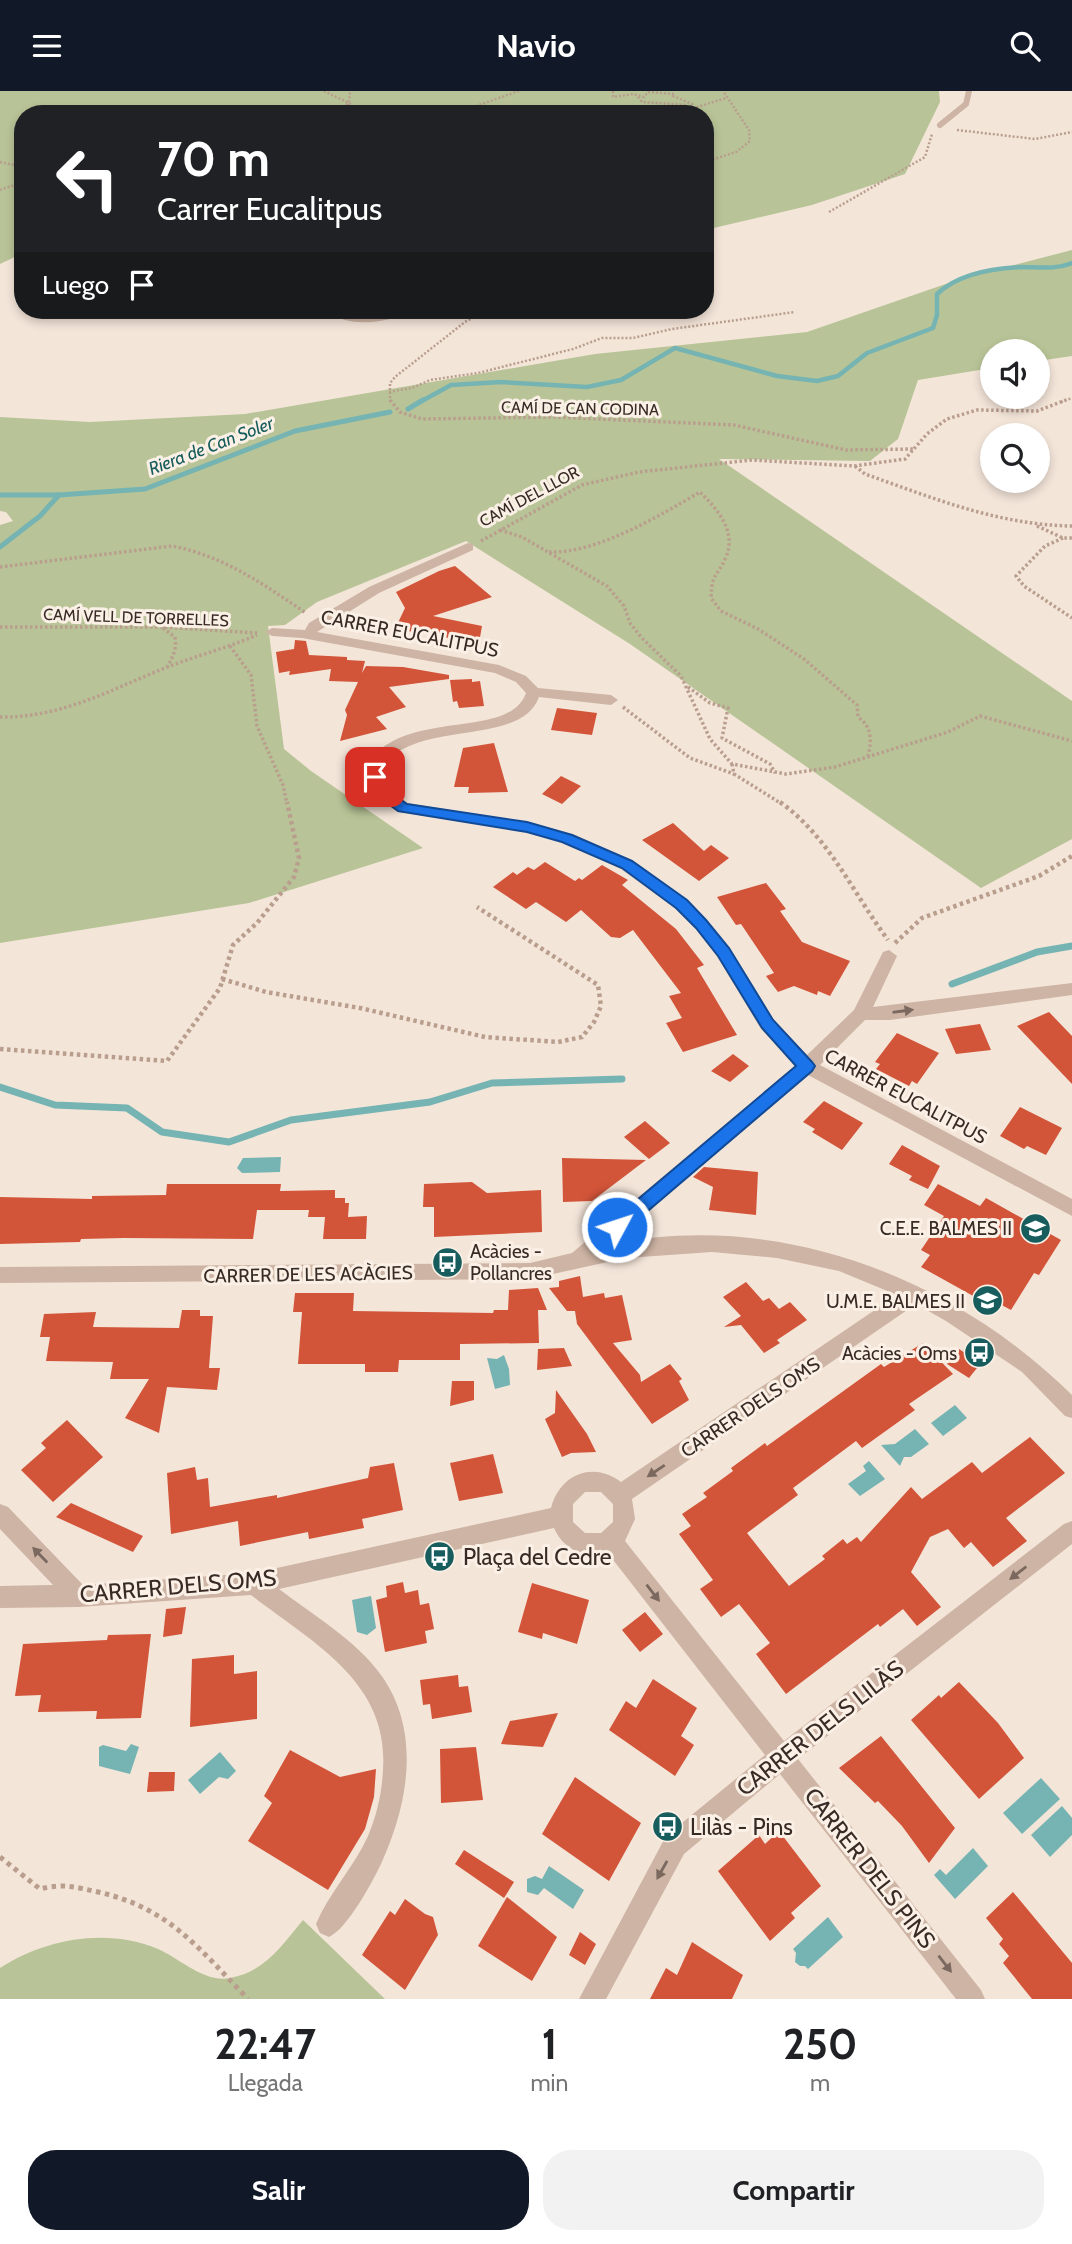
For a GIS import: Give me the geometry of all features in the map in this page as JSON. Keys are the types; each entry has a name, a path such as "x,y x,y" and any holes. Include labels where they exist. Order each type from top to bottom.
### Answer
{"street":[{"name":"CAMÍ DEL LLOR","path":"309,635 314,626 374,590 468,547"},
{"name":"CARRER EUCALITPUS","path":"268,633 309,635 499,669 521,679 534,692 534,698 522,713 506,720 405,739 385,750 375,764 379,790 403,808 527,827 567,838 627,865 681,904 701,924 723,952 767,1024 807,1066 1070,1201"},
{"path":"534,692 611,700"},
{"path":"575,1262 807,1066 861,1014 889,956"},
{"path":"861,1014 890,1013 1072,989"},
{"name":"CARRER DE LES ACÀCIES","path":"0,1275 530,1271 626,1250 712,1244 777,1250 839,1263 915,1294 963,1321 1029,1366 1072,1409"},
{"name":"CARRER DELS OMS","path":"619,1496 915,1294"},
{"path":"581,1483 602,1483 619,1496 625,1514 624,1524 611,1539 601,1544 579,1541 563,1526 560,1516 565,1496 581,1483"},
{"path":"0,1514 79,1596"},
{"name":"CARRER DELS OMS","path":"0,1597 79,1596 254,1584 560,1516"},
{"name":"CARRER DELS LILÀS","path":"592,1999 676,1845 782,1757 1072,1531"},
{"name":"CARRER DELS PINS","path":"611,1539 972,1999"},
{"path":"254,1584 356,1664 372,1682 387,1708 394,1732 395,1786 381,1836 369,1862 329,1924"}],"lane":[{"path":"940,125 966,104 969,91"},
{"path":"346,319 365,319"}],"path":[{"path":"324,91 349,103"},
{"path":"349,103 350,91"},
{"path":"479,105 519,91"},
{"path":"613,91 613,97 634,94 642,102 668,105"},
{"path":"714,159 736,152 750,141 745,123 723,91"},
{"path":"638,97 644,97 648,92 674,94 673,96 692,105"},
{"path":"703,105 726,97"},
{"path":"830,212 925,157 929,137 940,125 966,132 1035,139 1072,132"},
{"path":"389,392 412,388 430,380 478,373 573,349 602,338 633,338 672,329 795,312"},
{"path":"389,392 395,377 470,319"},
{"name":"CAMÍ DE CAN CODINA","path":"389,392 390,402 400,412 422,419 554,417 734,425 846,450 913,449"},
{"path":"854,466 905,459 947,419 977,410 1037,411 1072,398"},
{"name":"CAMÍ DEL LLOR","path":"468,547 582,485 639,472 752,460 854,466"},
{"path":"854,466 865,474 966,510 1032,523 1072,526"},
{"path":"548,552 569,553 595,546 605,539 652,520 700,492 726,520 730,543 725,564 712,577 711,598 721,611 758,629 803,659 857,705 858,717 866,721 871,737 868,757"},
{"path":"1032,523 1063,538"},
{"path":"500,530 522,537 607,586 624,606 630,623 640,637 661,655 685,684 710,703 728,708 722,738 770,764 775,772"},
{"path":"1072,538 1063,538 1045,546 1016,576 1024,586 1072,618"},
{"path":"0,567 172,546 197,551 238,568 300,610 323,621"},
{"name":"CAMÍ VELL DE TORRELLES","path":"0,627 161,627 268,633"},
{"path":"161,627 175,637 176,643 176,651 166,668"},
{"path":"0,717 38,714 109,695 166,668 268,633"},
{"path":"0,1049 167,1061 220,988 233,945 257,923 293,877 299,858 283,785 257,726 251,675 230,646"},
{"path":"685,684 709,739 732,764 734,774"},
{"path":"611,700 643,719 690,758 734,774 778,800 802,820 824,846 892,945 922,918 1039,876 1072,856"},
{"path":"732,764 786,774 835,768 948,732 980,716 1010,724 1029,733 1072,741"},
{"path":"222,979 266,992 360,1008 485,1037 558,1042 582,1037 594,1022 601,1006 598,985 477,907"},
{"path":"0,1857 40,1889 60,1884 116,1896 145,1906 183,1932 248,1999"}],"green space":[{"path":"0,91 939,91 940,102 905,174 812,205 714,228 714,105 14,105 14,257 0,264"},
{"path":"1072,250 1072,356 1050,359 1050,339 980,339 980,370 918,380 898,439 870,461 719,459 1072,701 1072,839 981,888 630,644 466,541 317,602 285,625 268,626 284,749 311,771 423,848 249,903 0,943 0,525 13,521 6,512 0,511 0,417 90,422 245,414 595,354 807,332 960,279"},
{"path":"303,1920 385,1999 0,1999 0,1968 17,1958 56,1943 97,1938 138,1942 158,1949 202,1974 220,1979 242,1975 263,1964"}],"water":[{"path":"281,1157 280,1172 242,1173 237,1168 243,1158"},
{"path":"504,1355 509,1369 510,1385 495,1389 487,1358 497,1359"},
{"path":"955,1405 967,1418 943,1436 931,1423"},
{"path":"915,1429 929,1444 911,1457 904,1457 900,1466 881,1445 895,1444"},
{"path":"869,1461 885,1479 860,1496 848,1484 866,1471 863,1466"},
{"path":"371,1596 376,1628 367,1635 357,1632 352,1600"},
{"path":"131,1744 139,1747 130,1774 99,1766 99,1747 103,1745 126,1751"},
{"path":"220,1752 236,1771 228,1779 219,1777 200,1794 188,1780"},
{"path":"1041,1778 1060,1799 1022,1834 1003,1813"},
{"path":"1062,1806 1072,1818 1072,1835 1050,1857 1031,1835"},
{"path":"973,1848 988,1866 955,1899 934,1875 940,1869 946,1875"},
{"path":"549,1866 584,1890 573,1909 544,1888 538,1895 527,1892 527,1879 535,1876 542,1879"},
{"path":"828,1917 843,1937 808,1969 800,1966 795,1962 796,1953 793,1949"}],"building":[{"path":"455,566 492,597 433,616 482,626 479,643 395,629 405,608 396,592"},
{"path":"295,640 306,641 309,655 365,661 362,673 366,666 403,667 449,675 449,679 389,687 406,707 376,717 387,729 340,741 347,715 345,710 358,682 329,681 331,669 289,675 290,671 279,673 276,652 294,649"},
{"path":"472,679 472,682 480,681 484,706 459,708 457,701 453,702 450,680"},
{"path":"557,708 597,713 592,735 551,730"},
{"path":"494,743 508,792 468,793 469,787 454,787 463,748"},
{"path":"561,776 581,786 562,804 542,794"},
{"path":"673,823 704,851 711,845 729,858 699,881 642,840"},
{"path":"545,862 575,881 579,878 582,880 602,865 628,880 622,885 676,929 704,965 697,968 737,1035 683,1052 666,1023 682,1018 669,996 681,993 633,930 620,938 611,937 581,910 566,922 536,902 526,909 493,887 513,872 517,875 528,867 534,870"},
{"path":"766,883 786,909 780,911 802,942 850,961 830,996 818,991 817,995 794,986 778,992 766,976 774,973 741,924 736,925 717,897"},
{"path":"1049,1012 1072,1036 1072,1084 1017,1026"},
{"path":"980,1024 991,1050 956,1054 945,1029"},
{"path":"897,1033 939,1053 917,1084 912,1081 909,1086 876,1069 880,1064 875,1062"},
{"path":"733,1054 749,1066 730,1082 711,1071"},
{"path":"824,1101 863,1123 842,1150 812,1132 815,1129 803,1122"},
{"path":"1020,1107 1062,1128 1046,1155 1027,1146 1024,1149 1000,1136"},
{"path":"645,1121 670,1143 649,1159 624,1137"},
{"path":"902,1145 940,1166 928,1189 909,1180 912,1176 889,1164"},
{"path":"562,1158 646,1160 592,1201 563,1202"},
{"path":"704,1167 758,1172 756,1215 709,1210 713,1187 693,1177"},
{"path":"472,1182 487,1193 541,1190 542,1232 434,1237 434,1207 423,1207 424,1184"},
{"path":"167,1184 281,1184 280,1191 335,1190 335,1198 345,1198 345,1203 349,1203 348,1217 367,1216 366,1239 323,1239 325,1217 308,1217 309,1210 257,1210 253,1239 124,1238 0,1244 0,1197 92,1199 92,1196 166,1195"},
{"path":"938,1184 980,1206 986,1198 1061,1240 1039,1275 1034,1273 1011,1310 996,1302 993,1307 921,1267 930,1255 921,1250 944,1216 924,1205"},
{"path":"580,1276 583,1297 604,1293 605,1298 622,1295 632,1340 613,1343 640,1375 641,1382 670,1364 682,1379 679,1381 689,1400 652,1424 577,1324 575,1311 567,1311 549,1288 559,1287 559,1281"},
{"path":"746,1282 763,1301 769,1298 779,1309 790,1302 807,1320 777,1340 780,1343 764,1353 741,1325 724,1327 741,1316 723,1297"},
{"path":"538,1288 547,1310 538,1310 539,1343 460,1344 460,1360 399,1360 398,1372 365,1372 365,1364 298,1364 302,1312 293,1312 295,1293 354,1293 353,1311 493,1313 494,1310 508,1310 509,1290"},
{"path":"182,1310 200,1310 200,1316 213,1316 209,1368 220,1368 217,1390 167,1387 159,1433 125,1418 149,1379 110,1379 113,1362 46,1361 50,1337 40,1337 44,1314 96,1312 93,1327 179,1328"},
{"path":"923,1343 953,1374 909,1404 915,1410 862,1448 856,1441 793,1488 798,1495 747,1533 789,1586 825,1559 822,1556 843,1539 847,1544 857,1537 861,1542 911,1487 922,1499 972,1462 982,1473 1030,1437 1065,1473 1006,1518 1027,1541 993,1567 971,1542 964,1548 948,1529 930,1537 911,1572 941,1607 917,1626 903,1609 880,1627 878,1624 786,1694 756,1654 770,1643 739,1604 721,1617 700,1589 713,1580 679,1534 691,1526 682,1514 707,1497 703,1493 765,1443 767,1446 881,1364 884,1367"},
{"path":"564,1348 572,1366 537,1370 538,1349"},
{"path":"959,1349 981,1363 969,1378 947,1364"},
{"path":"452,1381 474,1381 474,1400 450,1406"},
{"path":"556,1390 587,1434 596,1452 571,1453 562,1457 545,1419 555,1413"},
{"path":"67,1420 103,1457 53,1502 21,1470 46,1448 41,1443"},
{"path":"493,1454 503,1493 459,1501 450,1463"},
{"path":"394,1463 403,1510 362,1519 364,1528 309,1539 308,1532 240,1546 238,1521 171,1534 167,1473 195,1467 197,1480 208,1478 210,1507 277,1495 277,1498 368,1478 370,1467"},
{"path":"71,1503 143,1536 133,1552 56,1517"},
{"path":"403,1582 405,1593 418,1590 420,1605 429,1603 434,1629 425,1631 427,1643 385,1652 376,1600 387,1597 386,1586"},
{"path":"532,1583 589,1600 577,1644 543,1633 542,1639 518,1632"},
{"path":"186,1607 182,1634 163,1637 166,1609"},
{"path":"645,1612 663,1634 640,1652 622,1630"},
{"path":"151,1634 141,1718 96,1719 97,1711 38,1712 41,1695 15,1696 23,1644 107,1640 108,1635"},
{"path":"234,1655 234,1674 257,1671 257,1719 190,1727 192,1659"},
{"path":"458,1675 459,1687 468,1686 472,1712 432,1719 430,1704 423,1705 420,1680"},
{"path":"653,1679 697,1708 681,1736 694,1745 675,1776 609,1730 626,1701 636,1708"},
{"path":"959,1682 998,1723 1024,1758 979,1799 911,1720 939,1695 941,1698"},
{"path":"558,1713 543,1747 501,1744 510,1721"},
{"path":"881,1736 955,1828 929,1863 902,1826 878,1801 875,1803 839,1768"},
{"path":"476,1747 483,1800 441,1803 440,1749"},
{"path":"290,1750 340,1777 376,1769 374,1797 365,1829 328,1890 248,1841 272,1803 264,1796"},
{"path":"149,1772 175,1772 174,1791 147,1792"},
{"path":"575,1777 641,1823 609,1881 542,1834"},
{"path":"779,1831 821,1886 791,1913 795,1918 770,1941 718,1871 759,1835 765,1844"},
{"path":"464,1850 514,1882 504,1898 455,1864"},
{"path":"1013,1892 1072,1963 1072,1999 1032,1999 1003,1963 1009,1956 999,1944 1003,1939 986,1918"},
{"path":"507,1897 557,1937 532,1981 478,1946"},
{"path":"405,1899 433,1917 438,1935 405,1990 362,1955 390,1911 395,1915"},
{"path":"580,1932 596,1944 585,1965 569,1955"},
{"path":"692,1942 743,1975 732,1999 650,1999 666,1968 677,1975"}],"waterway":[{"name":"Riera de Can Soler","path":"420,402 451,385 501,382 587,387 621,380 675,348 777,376 817,381 838,376 867,353 933,328 937,315 937,294 955,281 1000,269 1053,267 1072,263"},
{"name":"Riera de Can Soler","path":"408,409 423,400"},
{"name":"Riera de Can Soler","path":"59,495 145,489 295,431 390,412"},
{"name":"Riera de Can Soler","path":"0,495 59,495"},
{"path":"0,547 40,516 59,495"},
{"path":"952,984 1037,952 1072,946"},
{"path":"0,1087 55,1105 127,1108 162,1132 229,1142 291,1120 430,1102 492,1083 622,1079"}],"place":[{"name":"C.E.E. BALMES II","path":"1035,1228"},
{"name":"Acàcies - Pollancres","path":"447,1262"},
{"name":"U.M.E. BALMES II","path":"988,1301"},
{"name":"Acàcies - Oms","path":"980,1353"},
{"name":"Plaça del Cedre","path":"440,1557"},
{"name":"Lilàs - Pins","path":"667,1827"}],"route":[{"path":"375,777 379,790 403,808 527,827 567,838 627,865 657,885 701,924 723,952 767,1024 807,1066 617,1227"}]}
